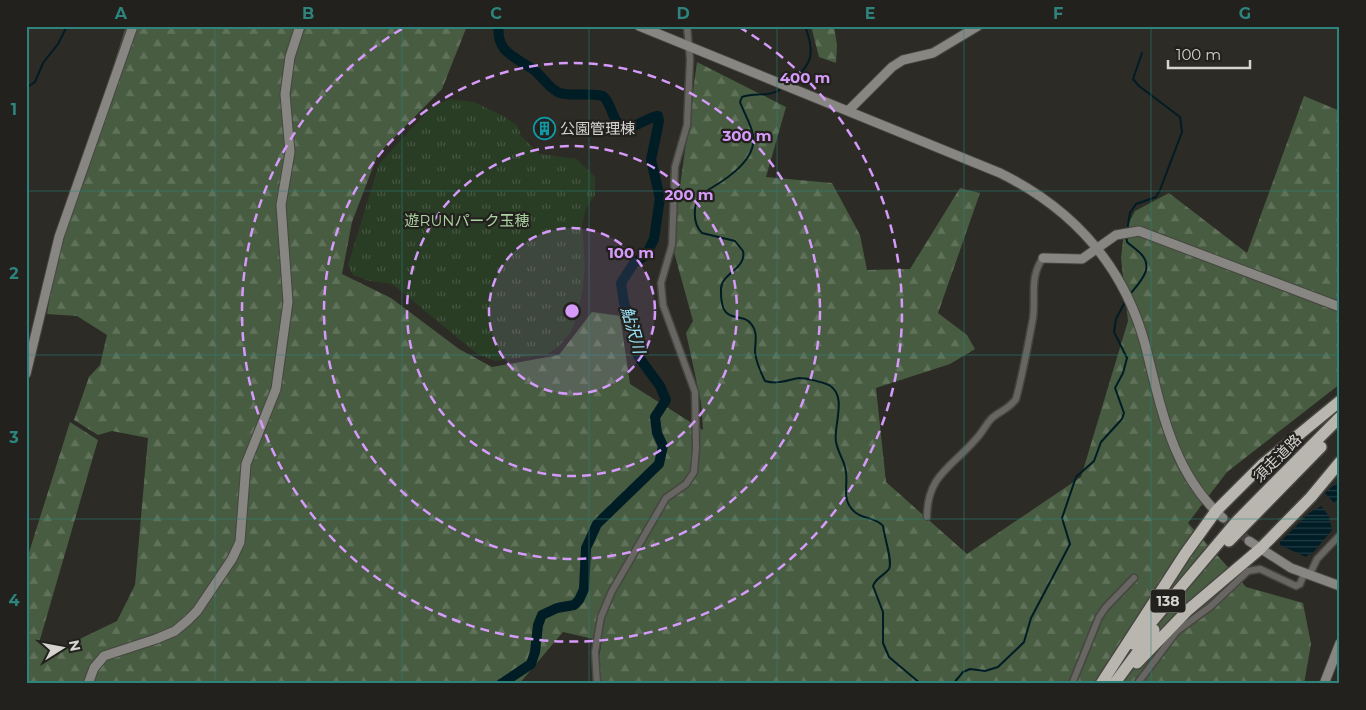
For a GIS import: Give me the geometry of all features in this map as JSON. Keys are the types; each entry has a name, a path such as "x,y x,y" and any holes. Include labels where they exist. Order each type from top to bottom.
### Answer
{"highway":[{"path":"1102,684 1185,554 1263,464 1340,401"},
{"name":"須走道路","path":"1241,523 1340,417"},
{"name":"須走道路","path":"1241,523 1340,428"},
{"path":"1120,684 1188,610 1260,549 1311,497 1340,462"},
{"name":"138","path":"1102,684 1154,618 1241,523"},
{"name":"138","path":"1114,684 1241,523"}],"street":[{"path":"26,374 59,236 133,26"},
{"path":"88,684 94,668 104,656 156,639 175,630 188,620 197,611 232,559 240,542 246,464 276,390 288,302 281,205 290,152 286,94 290,58 300,26"},
{"path":"639,26 1022,184 1059,209 1098,248 1119,281 1137,321 1162,415 1175,449 1186,472 1219,515"},
{"path":"597,684 595,652 601,617 612,591 666,498 686,484 694,472 696,448 695,392 692,378 668,322 661,292 661,283 672,245 675,167 687,125 690,47 687,26"},
{"path":"848,111 892,67 904,60 934,52 978,26"},
{"path":"927,517 929,493 943,470 976,440 993,417 1010,408 1016,399 1033,315 1032,293 1035,271 1043,258 1082,259 1110,239 1124,232 1148,233 1340,307"},
{"path":"1137,684 1177,631 1211,606 1248,571 1260,569 1296,586 1317,559 1340,535"},
{"path":"1249,541 1306,575 1340,586"},
{"path":"1072,684 1099,617 1134,578"},
{"path":"1324,684 1340,643"}],"green space":[{"path":"126,26 467,26 442,89 378,154 352,222 342,274 391,298 459,349 492,367 559,355 592,312 620,316 630,384 703,430 701,402 686,333 693,321 672,245 697,62 786,107 766,177 832,183 860,235 867,270 910,269 960,188 980,193 938,313 967,335 975,349 950,364 876,388 886,482 967,554 1081,477 1128,321 1121,258 1124,232 1135,211 1169,193 1247,253 1304,96 1340,111 1340,384 1227,472 1188,523 1246,587 1303,603 1311,644 1304,684 594,684 602,641 563,632 519,684 26,684 26,562 70,422 98,440 39,643 61,648 117,621 135,585 148,438 112,431 98,435 74,420 89,377 100,365 107,335 77,316 47,314 59,237"},
{"path":"811,26 834,26 837,45 836,63 819,57"},
{"name":"遊RUNパーク玉穂","path":"450,99 474,102 505,117 518,126 521,136 540,154 577,159 595,177 595,195 586,208 582,225 585,266 577,316 571,332 558,347 547,354 495,361 476,353 392,284 370,281 353,275 348,265 379,164 432,106"}],"water":[{"path":"1340,480 1340,497 1334,503 1325,493"},
{"path":"1321,506 1329,516 1332,530 1311,555 1309,554 1306,557 1280,545 1280,542 1309,513"}],"waterway":[{"path":"26,88 35,82 43,63 58,44 67,26"},
{"name":"鮎沢川","path":"499,26 500,42 504,48 514,58 534,70 556,91 565,94 603,96 618,123 627,128 658,116 659,121 651,160 660,198 654,239 646,255 634,263 621,283 624,303 634,328 638,356 660,386 666,400 655,417 657,433 663,446 659,464 597,524 586,548 584,589 579,600 574,605 557,608 542,615 538,625 535,652 531,664 501,684"},
{"path":"788,84 802,71 810,59 810,45 805,26"},
{"path":"1127,231 1130,213 1136,204 1156,197 1160,190 1182,132 1180,117 1139,86 1133,79 1142,53"},
{"path":"783,88 773,93 742,97 740,102 753,135 753,145 750,154 736,171 701,194 695,208 696,224 702,233 735,241 743,251 743,257 738,267 722,284 722,301 727,314 747,320 754,328 756,334 755,352 765,381 778,382 799,378 814,380 829,385 838,396 836,442 845,467 846,497 851,508 856,513 877,521 883,526 889,555 889,569 873,586 883,612 883,643 889,657 921,684"},
{"path":"1126,235 1127,242 1139,252 1146,263 1145,274 1130,294"},
{"path":"953,684 963,672 970,669 985,671 998,667 1024,642 1031,618 1070,544 1062,518 1076,477 1094,461 1101,442 1122,419 1124,413 1115,388 1123,373 1127,358 1114,332 1116,319 1125,302"}],"tunnel":[{"path":"1223,518 1249,541"}],"place":[{"name":"公園管理棟","path":"544,128"}]}
